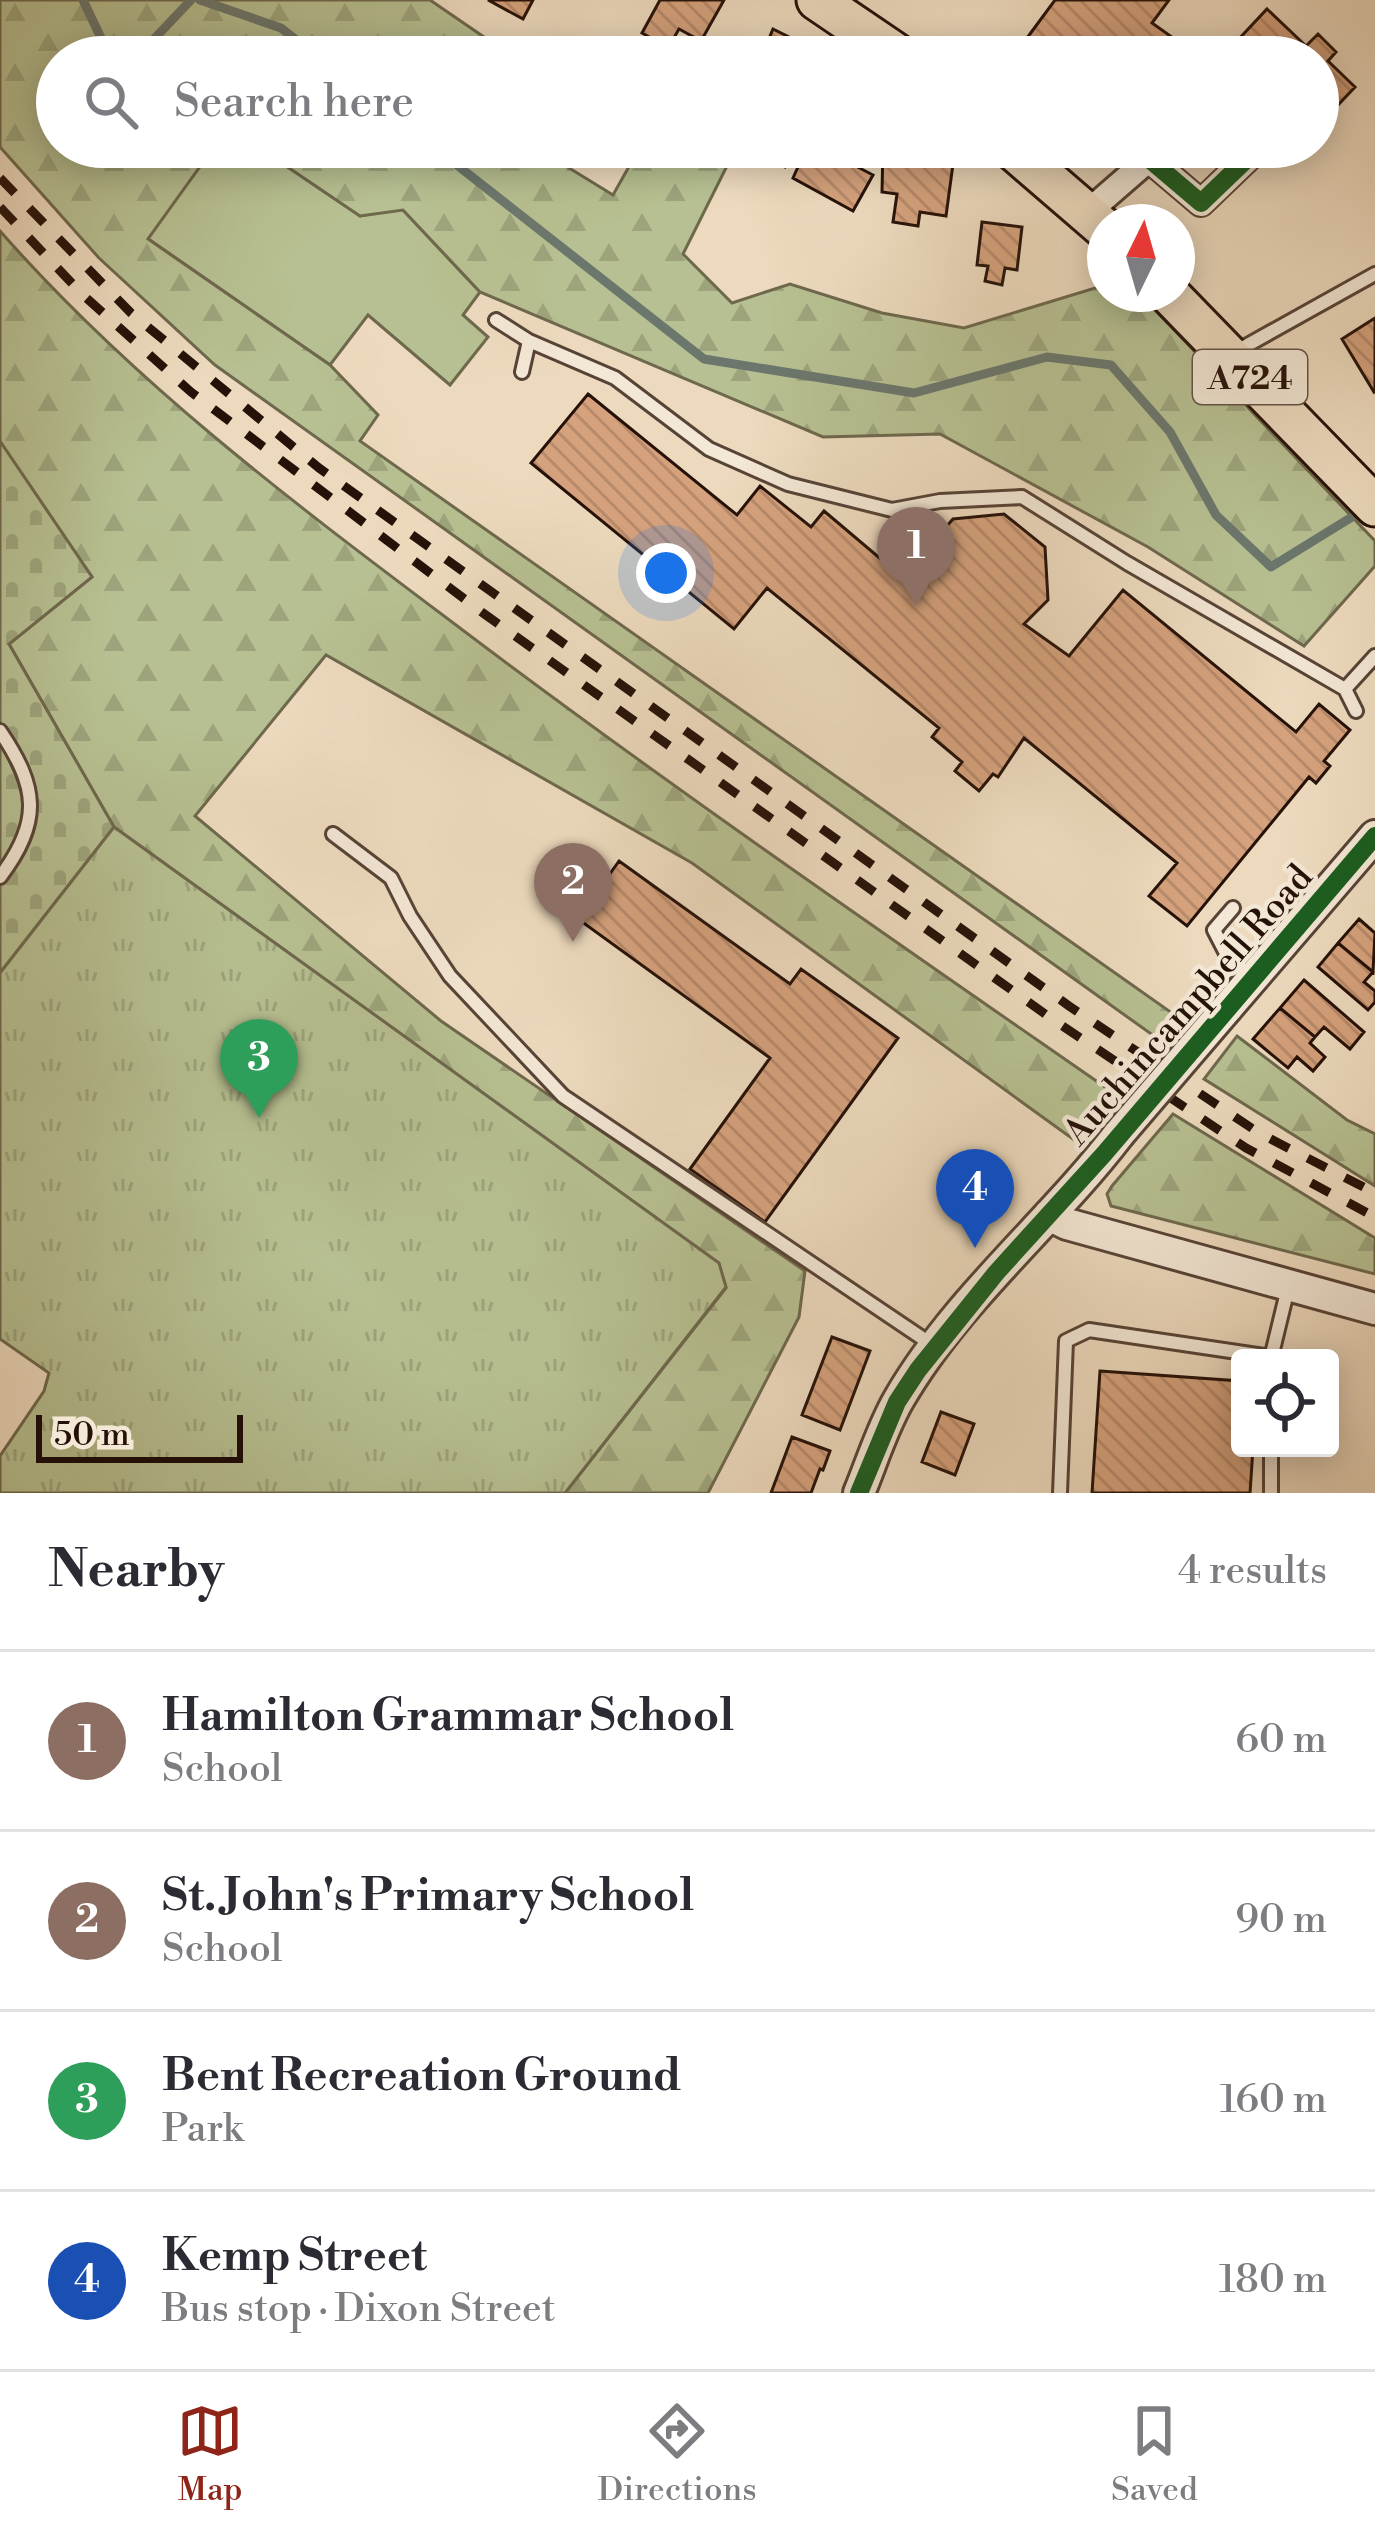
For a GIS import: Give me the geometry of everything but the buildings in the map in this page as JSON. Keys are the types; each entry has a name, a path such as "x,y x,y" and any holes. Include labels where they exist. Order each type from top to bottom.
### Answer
{"main road":[{"path":"818,0 870,36"},
{"path":"1035,168 1087,212"},
{"name":"A724","path":"1186,312 1375,506"}],"street":[{"path":"1108,204 1132,168"},
{"path":"1160,168 1201,203 1237,168"},
{"name":"Auchincampbell Road","path":"859,1493 897,1402 936,1347 1375,836"},
{"path":"1049,1215 1067,1224 1375,1309"}],"lane":[{"path":"1229,356 1375,274"},
{"path":"496,320 529,341 614,378 709,449 788,484 892,510 940,501 1022,497 1126,563 1346,689 1356,711"},
{"path":"522,372 529,341"},
{"path":"1346,689 1375,656"},
{"path":"0,730 25,771 31,817 18,853 0,877"},
{"path":"333,834 391,878 450,976 563,1096 936,1347"},
{"path":"1233,908 1214,930 1229,958 1253,978"},
{"path":"1273,1349 1288,1287"},
{"path":"1060,1493 1066,1341 1089,1330 1231,1352"},
{"path":"1271,1457 1271,1493"}],"green space":[{"path":"0,0 430,0 482,36 36,36 36,168 199,168 148,239 330,365 378,415 360,441 1179,1018 1161,1041 215,365 99,258 0,147"},
{"path":"199,168 289,168 360,216 402,209 480,292 463,315 488,337 450,385 368,315 330,365 147,238"},
{"path":"289,168 569,168 613,195 628,168 726,168 683,254 732,303 790,284 882,313 964,328 1087,290 1087,312 1157,312 1375,541 1375,566 1304,646 1148,547 940,434 823,437 480,292 403,210 360,216"},
{"path":"0,231 156,387 327,527 693,799 1115,1094 1077,1142 692,863 326,655 195,816 441,1021 805,1271 799,1317 708,1493 565,1493 726,1288 718,1263 114,827 9,644 92,577 0,442"},
{"path":"0,441 92,577 9,644 114,827 0,973"},
{"path":"114,827 719,1263 726,1287 565,1493 0,1493 0,1456 44,1391 49,1373 0,1339 0,973"},
{"path":"1237,1036 1347,1120 1375,1134 1375,1186 1204,1079"},
{"path":"1173,1114 1375,1238 1375,1274 1111,1206 1107,1194 1112,1186"}],"waterway":[{"path":"83,0 100,36"},
{"path":"157,36 191,0"},
{"path":"200,0 281,28 291,36"},
{"path":"461,168 704,359 914,393 1047,357 1111,365 1170,432 1216,515 1271,567 1365,509"}],"railway":[{"path":"0,178 131,313 319,468 1069,1006 1259,1133 1375,1193"},
{"path":"0,207 82,294 191,392 483,613 1055,1021 1246,1148 1375,1217"}],"cycle path":[{"path":"1160,168 1201,203 1237,168"},
{"path":"859,1493 897,1402 918,1370 996,1273 1104,1154 1375,836"}],"place":[{"name":"Hamilton Grammar School","path":"916,606"},
{"name":"St. John's Primary School","path":"573,942"},
{"name":"Bent Recreation Ground","path":"259,1118"},
{"name":"Kemp Street","path":"975,1248"}]}
